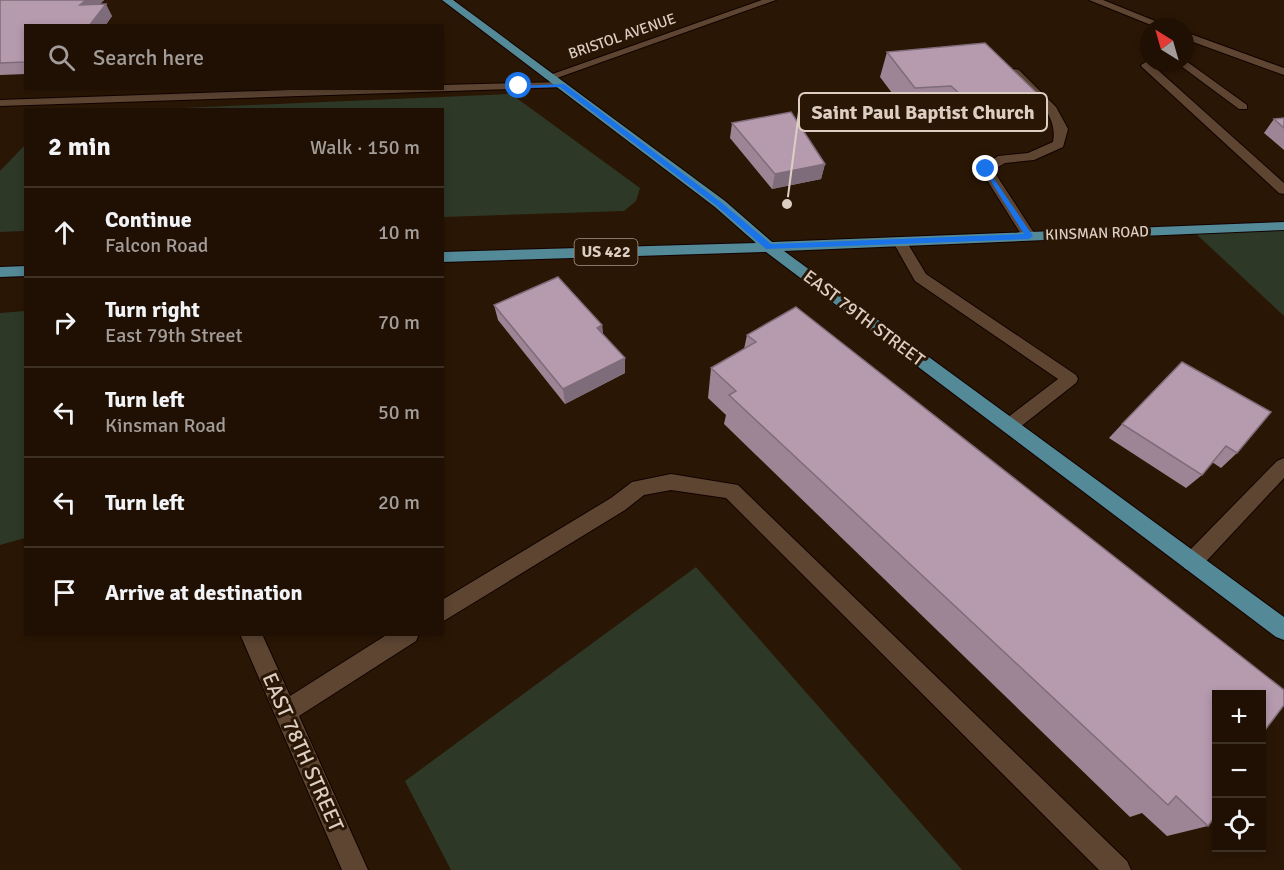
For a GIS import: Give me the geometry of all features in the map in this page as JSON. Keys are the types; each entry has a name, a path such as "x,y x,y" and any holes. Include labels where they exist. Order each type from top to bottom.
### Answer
{"main road":[{"name":"EAST 79TH STREET","path":"447,0 720,204 769,247 1284,630"},
{"name":"KINSMAN ROAD","path":"444,257 769,247 1284,226"},
{"path":"0,272 24,272"}],"street":[{"name":"BRISTOL AVENUE","path":"550,76 771,0"},
{"path":"1094,0 1141,18"},
{"path":"1194,38 1284,72"},
{"path":"1194,43 1199,40"},
{"path":"1015,72 1052,109 1062,129 1059,144 1048,150 1030,157 1002,159 986,169 1029,236"},
{"path":"1154,72 1284,190"},
{"path":"1194,72 1243,107"},
{"path":"444,89 562,85"},
{"path":"0,103 406,90"},
{"path":"900,242 920,277 1070,379 1009,426"},
{"path":"1192,562 1284,466"},
{"path":"444,611 618,504 639,488 671,482 731,491 1118,870"},
{"name":"EAST 78TH STREET","path":"252,636 355,870"},
{"path":"285,712 405,636"}],"green space":[{"path":"511,94 640,188 636,201 624,211 444,217 444,108 182,108"},
{"path":"24,146 24,231 0,232 0,171"},
{"path":"1284,226 1284,316 1192,230"},
{"path":"24,311 24,538 0,545 0,313"},
{"path":"696,567 962,870 451,870 405,781"}],"building":[{"path":"0,0 86,0 80,5 106,4 91,24 24,24 24,62 0,63"},
{"path":"985,43 1037,93 969,102 951,86 915,88 887,52"},
{"path":"791,112 825,164 775,174 732,123"},
{"path":"1284,118 1284,128 1274,119"},
{"path":"558,277 602,325 597,328 625,358 563,389 494,305"},
{"path":"796,307 1284,690 1284,705 1266,729 1266,690 1212,690 1212,820 1208,826 1176,796 1168,805 729,395 736,391 711,368 756,342 747,335"},
{"path":"1182,362 1271,412 1237,453 1226,446 1202,475 1122,424"}],"place":[{"name":"Saint Paul Baptist Church","path":"787,204"}],"route":[{"path":"519,86 562,85 720,204 769,247 1029,236 986,169"}]}
